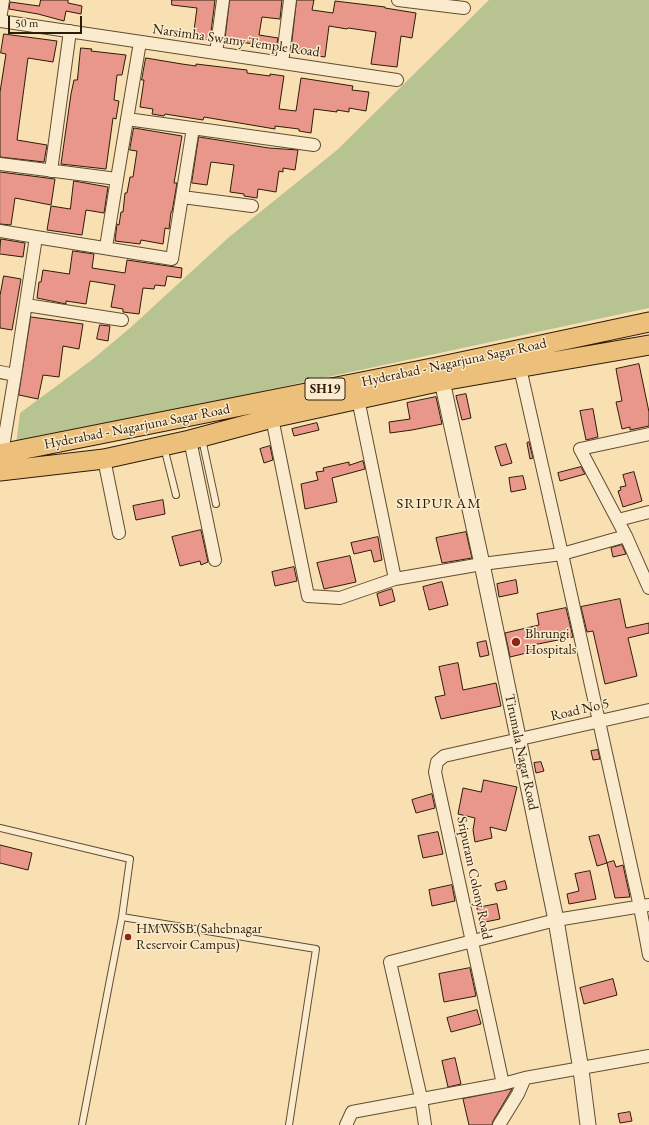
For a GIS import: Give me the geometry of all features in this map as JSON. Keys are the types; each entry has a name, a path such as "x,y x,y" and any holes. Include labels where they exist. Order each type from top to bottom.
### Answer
{"main road":[{"name":"Hyderabad - Nagarjuna Sagar Road","path":"1,460 439,374 649,322"},
{"name":"Hyderabad - Nagarjuna Sagar Road","path":"1,460 104,459 164,446 272,418 358,399 439,374 520,368 649,345"}],"street":[{"path":"0,21 3,0"},
{"path":"216,53 223,0"},
{"path":"282,62 290,0"},
{"path":"398,0 464,8"},
{"name":"Narsimha Swamy Temple Road","path":"0,21 397,80"},
{"path":"51,171 70,31"},
{"path":"106,247 140,42"},
{"path":"127,119 314,145"},
{"path":"0,231 106,247 172,259 193,128"},
{"path":"0,164 117,179"},
{"path":"182,197 252,206"},
{"path":"1,460 36,237"},
{"path":"26,305 122,320"},
{"path":"520,368 599,721 644,906 649,955"},
{"path":"0,372 15,375"},
{"name":"Tirumala Nagar Road","path":"439,374 482,564 556,920 581,1070 588,1125"},
{"path":"358,399 395,579"},
{"path":"272,418 308,596 340,598 395,579 482,564 562,554 626,536"},
{"path":"648,583 618,520 580,449 649,434"},
{"path":"196,438 215,560"},
{"path":"104,459 119,533"},
{"path":"618,520 649,512"},
{"name":"Road No 5","path":"519,739 649,710"},
{"name":"Sripuram Colony Road","path":"503,1084 435,772 436,762 444,756 519,739"},
{"path":"425,1125 421,1098 390,962 556,920 644,906"},
{"path":"346,1125 352,1112 503,1084 525,1078 581,1070 649,1056"},
{"path":"499,1125 518,1094 525,1078"}],"lane":[{"path":"196,438 216,504"},
{"path":"164,446 176,495"},
{"path":"0,828 130,859 122,917 82,1125"},
{"path":"122,917 316,949 289,1125"}],"green space":[{"path":"489,0 649,0 649,308 16,444 20,413 93,359 130,328 228,238 337,150"}],"building":[{"path":"41,0 68,0 68,3 82,6 81,14 66,11 64,21 38,14 9,9 10,2 39,6"},
{"path":"172,0 215,0 210,40 193,38 197,8 172,5"},
{"path":"230,0 282,0 280,19 262,17 259,35 278,38 276,49 271,48 271,46 239,42 239,44 225,42"},
{"path":"297,0 314,0 312,10 333,13 335,1 385,7 416,13 412,38 401,36 397,67 371,64 376,32 348,28 329,26 325,57 291,52"},
{"path":"4,34 57,41 53,62 28,58 17,140 47,145 44,162 0,157 0,92 6,54 1,53"},
{"path":"81,48 92,49 91,51 126,55 122,75 117,75 114,100 119,101 116,119 113,118 106,169 61,164 71,94 74,80 77,80"},
{"path":"146,58 196,66 196,64 247,70 247,73 270,76 270,74 284,76 279,109 296,111 301,78 353,86 352,90 369,92 366,111 349,108 349,112 314,109 311,133 299,131 299,129 275,126 275,129 204,117 203,120 165,114 164,116 152,114 153,109 140,107 144,80 142,80"},
{"path":"134,128 182,136 174,183 177,183 172,212 169,229 165,228 163,244 141,240 140,244 115,241 117,224 119,225 121,212 123,212 125,193 127,193 130,177 133,177 137,151 130,150"},
{"path":"199,137 269,148 298,150 295,170 283,168 283,172 279,171 276,192 258,189 257,198 230,192 234,165 211,162 207,185 192,183"},
{"path":"0,172 55,179 51,205 15,198 11,225 0,224"},
{"path":"74,181 108,187 104,213 86,210 82,235 47,230 51,206 70,209"},
{"path":"1,239 25,243 23,257 0,254"},
{"path":"73,251 94,254 92,268 125,273 127,260 182,268 181,278 167,276 165,286 155,285 154,289 143,288 139,314 123,312 123,309 111,307 115,285 90,281 86,304 66,301 66,304 37,298 39,282 41,282 43,270 69,274"},
{"path":"4,276 21,279 12,330 0,328 0,296"},
{"path":"31,317 83,324 79,349 63,346 59,377 43,375 38,399 19,395"},
{"path":"100,325 110,326 108,341 97,339"},
{"path":"639,364 649,412 649,426 630,430 630,427 622,429 616,402 622,401 616,369"},
{"path":"466,394 471,418 462,420 456,396"},
{"path":"436,397 442,424 390,433 389,422 410,419 407,403"},
{"path":"593,409 598,437 586,440 580,411"},
{"path":"317,423 319,430 294,436 292,429"},
{"path":"529,442 533,458 530,459 527,443"},
{"path":"506,444 512,463 501,466 495,447"},
{"path":"270,446 273,460 264,463 260,449"},
{"path":"363,461 365,469 332,478 337,502 305,509 301,484 318,480 316,472 324,471 323,468 349,462 349,465"},
{"path":"581,467 585,474 560,481 558,473"},
{"path":"634,472 642,501 623,507 618,491 621,490 620,487 626,486 623,475"},
{"path":"523,476 526,489 511,492 509,478"},
{"path":"163,500 165,514 136,520 133,506"},
{"path":"201,530 208,562 201,565 200,561 180,566 172,537"},
{"path":"466,532 472,558 442,563 436,538"},
{"path":"378,537 382,560 374,562 371,550 354,554 351,543"},
{"path":"622,545 626,554 613,557 611,548"},
{"path":"350,556 356,582 324,589 317,563"},
{"path":"294,567 297,581 275,586 272,572"},
{"path":"516,580 518,593 499,597 497,584"},
{"path":"442,582 448,605 429,610 423,587"},
{"path":"392,589 395,601 380,606 377,594"},
{"path":"620,599 626,628 649,623 649,633 628,638 637,676 605,684 593,631 587,632 581,607"},
{"path":"566,608 573,637 533,645 535,651 510,657 505,633 539,625 537,614"},
{"path":"486,641 489,655 480,657 477,643"},
{"path":"458,663 463,690 496,683 501,706 441,719 435,697 445,695 439,667"},
{"path":"598,750 600,759 593,760 591,751"},
{"path":"541,762 544,771 536,773 534,763"},
{"path":"484,780 517,787 506,831 490,827 492,838 475,842 473,830 475,818 458,814 463,788 481,792"},
{"path":"432,794 435,808 416,813 412,800"},
{"path":"438,832 443,854 423,858 418,836"},
{"path":"599,835 607,863 597,866 589,837"},
{"path":"0,845 32,853 28,870 0,863"},
{"path":"614,861 616,867 623,865 630,897 615,898 607,863"},
{"path":"590,871 596,899 569,904 567,894 579,891 575,874"},
{"path":"505,881 507,889 497,891 495,884"},
{"path":"452,885 455,901 432,906 429,890"},
{"path":"497,904 500,919 480,923 477,908"},
{"path":"470,968 476,996 444,1002 439,974"},
{"path":"613,979 617,995 584,1004 580,988"},
{"path":"477,1010 481,1024 451,1032 447,1018"},
{"path":"455,1058 461,1084 448,1087 442,1061"},
{"path":"512,1089 492,1125 469,1125 463,1099"},
{"path":"630,1112 632,1121 620,1123 618,1114"}],"place":[{"name":"Bhrungi Hospitals","path":"516,642"},
{"name":"HMWSSB (Sahebnagar Reservoir Campus)","path":"128,937"}],"district":[{"name":"SRIPURAM","path":"439,504"}]}
